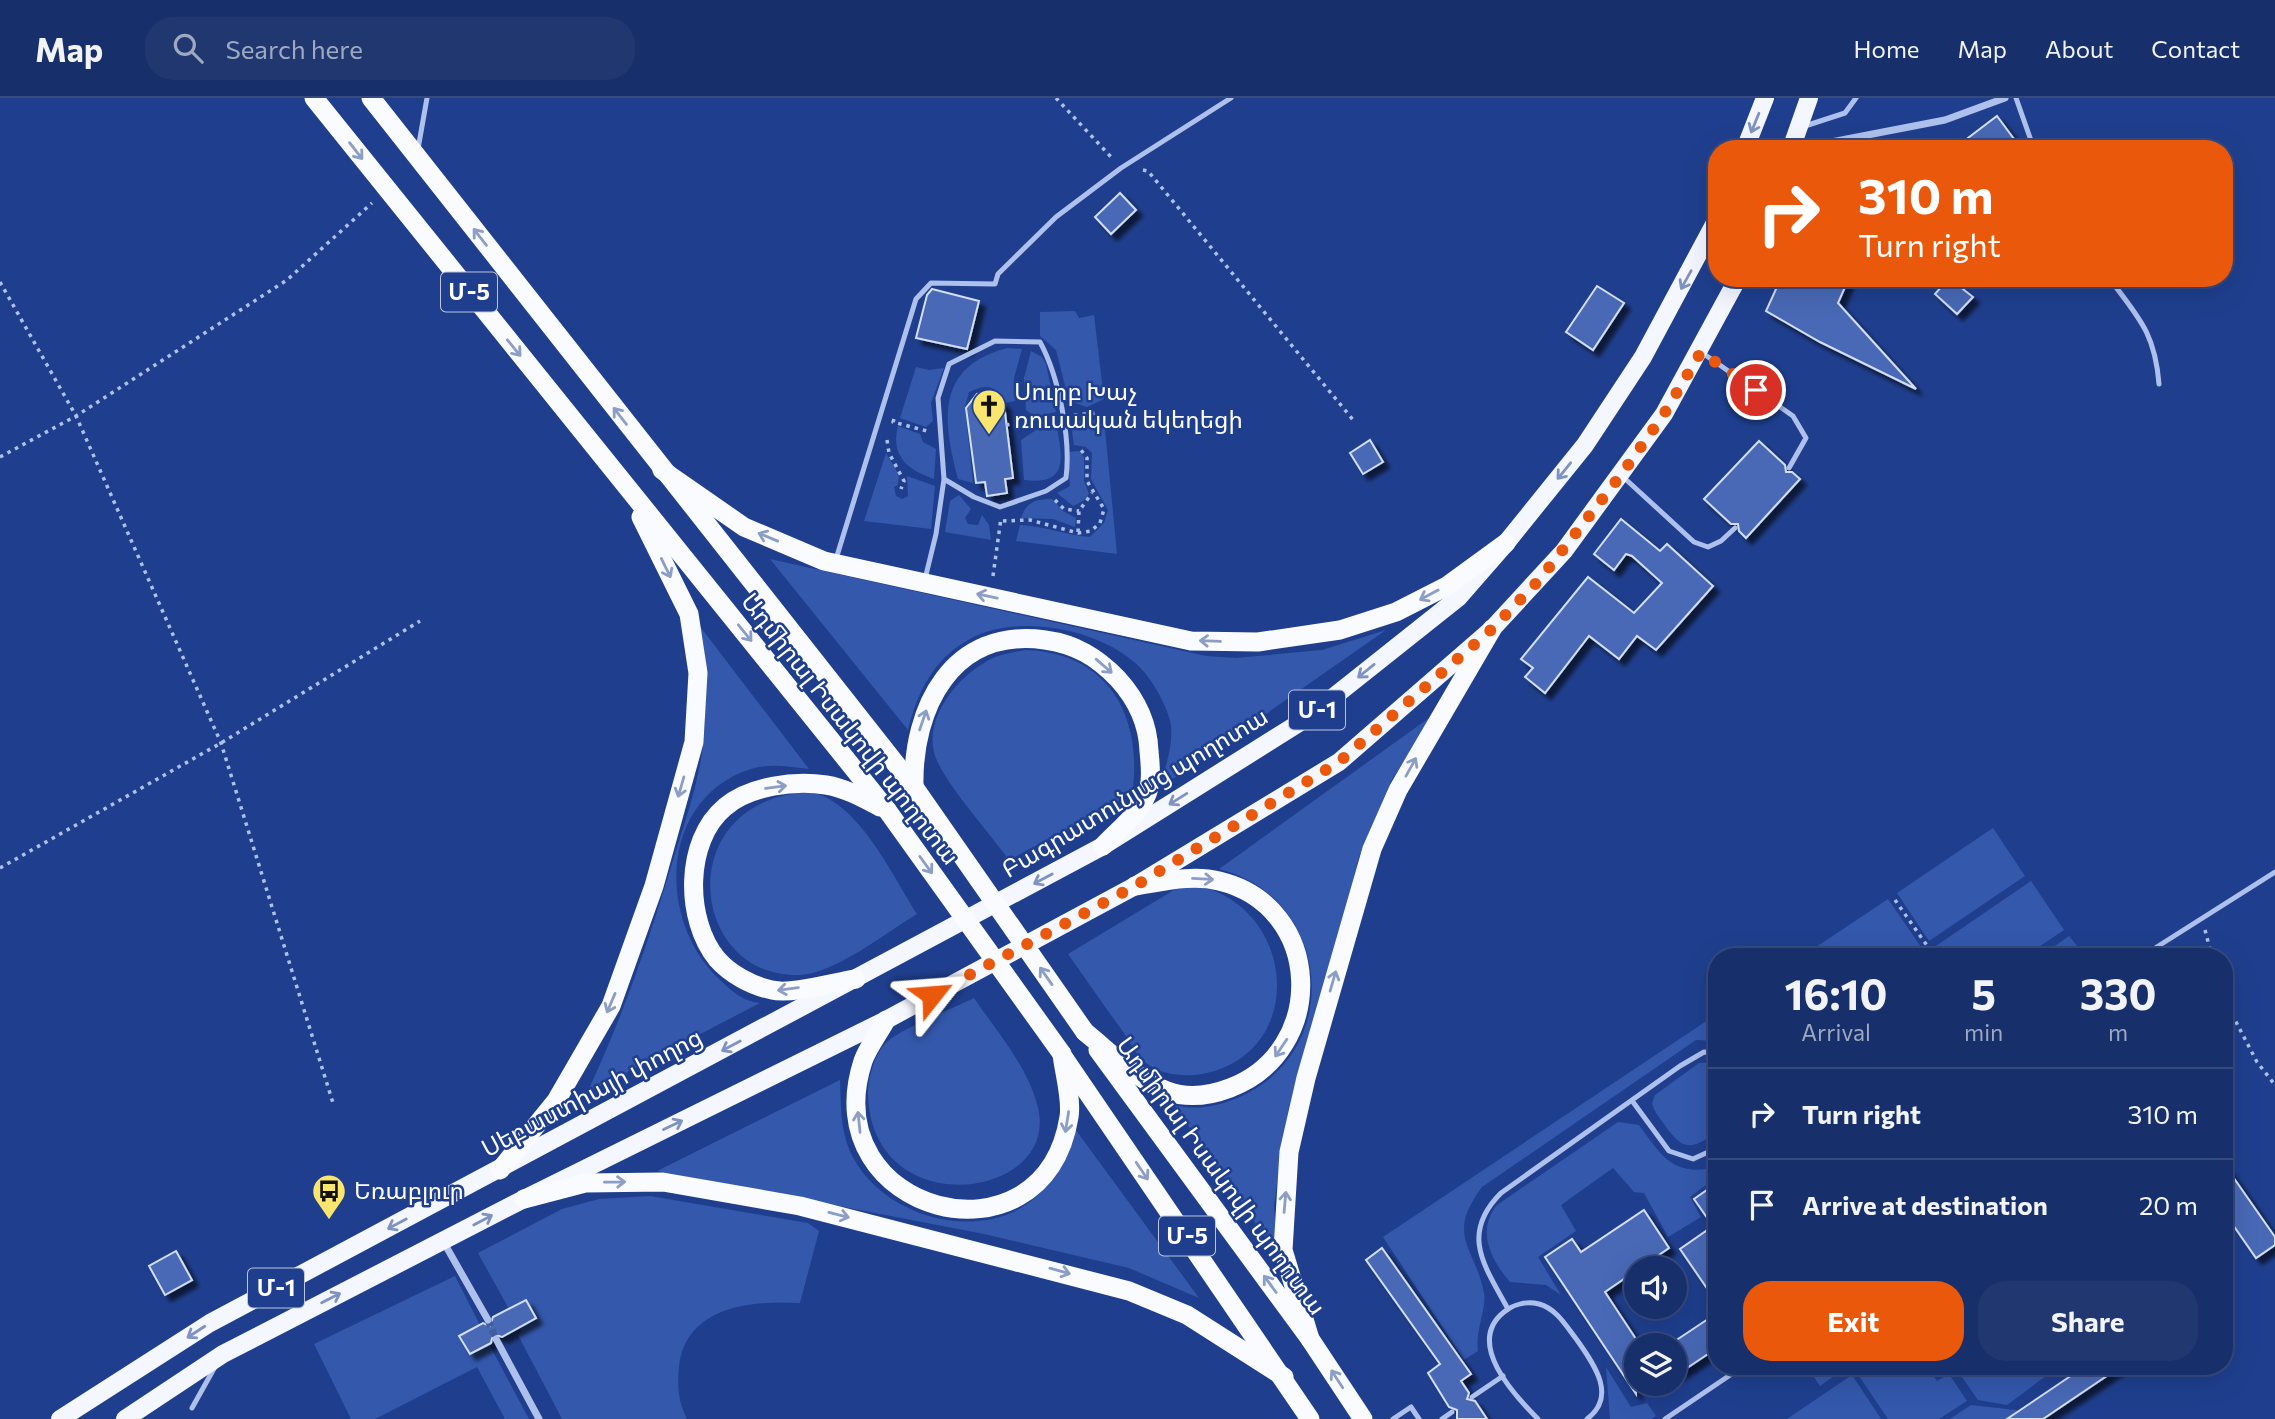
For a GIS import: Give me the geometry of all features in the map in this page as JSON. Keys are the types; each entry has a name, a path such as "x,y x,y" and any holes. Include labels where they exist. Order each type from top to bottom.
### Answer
{"highway":[{"name":"Ադմիրալ Իսակովի պողոտա","path":"314,98 887,810 1062,1054 1310,1419"},
{"name":"Ադմիրալ Իսակովի պողոտա","path":"371,98 914,787 1085,1032 1311,1339 1363,1419"},
{"path":"662,470 744,527 835,563 1191,641 1258,642 1340,630 1396,612 1447,586 1506,543"},
{"path":"500,1170 556,1101 611,1006 654,886 694,742 698,673 689,614 626,484"},
{"path":"1311,1339 1283,1250 1289,1152 1306,1078 1372,849 1398,790 1492,629"},
{"path":"914,787 913,752 929,703 943,679 961,661 1005,639 1032,638 1073,646 1091,655 1127,689 1140,710 1149,737 1149,789 1142,803 1103,846"},
{"path":"856,979 774,991 744,980 718,959 703,935 696,913 695,866 708,830 724,807 757,790 799,784 825,785 844,789 887,810"},
{"path":"1085,1032 1148,1081 1167,1091 1206,1095 1240,1084 1257,1074 1279,1053 1295,1025 1303,988 1298,956 1284,929 1261,900 1221,881 1200,878 1135,886"},
{"path":"886,1020 863,1060 857,1094 860,1134 871,1160 884,1176 908,1195 938,1207 959,1210 1002,1204 1022,1196 1054,1165 1069,1114 1062,1054"},
{"path":"524,1199 585,1183 663,1182 800,1206 1039,1265 1129,1291 1187,1315 1284,1377"}],"main road":[{"path":"1749,140 1765,98"},
{"path":"1796,140 1809,98"},
{"name":"Բագրատունյաց պողոտա","path":"856,979 1103,846 1307,718 1458,598 1585,445 1643,357 1708,236"},
{"name":"Մ-1","path":"125,1419 223,1354 524,1199 886,1020 1135,886 1339,762 1492,629 1564,551 1664,414 1701,352 1734,287"},
{"name":"Սեբաստիայի փողոց","path":"60,1419 210,1323 856,979"}],"street":[{"path":"1840,140 1945,120 2005,98"},
{"path":"443,1241 488,1320"},
{"path":"496,1339 539,1419"}],"lane":[{"path":"417,156 427,98"},
{"path":"835,563 916,299 931,283 995,284 998,274 1056,217 1121,168 1230,98"},
{"path":"1799,128 1845,113 1856,98"},
{"path":"2016,98 2031,140"},
{"path":"2116,287 2142,321 2156,352 2159,384"},
{"path":"924,582 936,534 944,479 938,398 949,364 995,341 1040,342 1050,361 1063,416 1066,478 1052,488 1000,507 974,497 944,479"},
{"path":"1701,352 1793,416 1802,427 1806,438 1789,468"},
{"path":"1621,475 1694,542 1708,547 1721,541 1735,528"},
{"path":"2155,948 2275,872"},
{"path":"1507,1309 1480,1254 1478,1230 1485,1210 1502,1193 1694,1057 1708,1053"},
{"path":"1633,1102 1669,1151 1693,1159 1708,1152"},
{"path":"1538,1419 1503,1376 1489,1350 1493,1325 1507,1309 1524,1303 1550,1308 1596,1367 1602,1393 1598,1406 1587,1419"},
{"path":"192,1408 223,1354"},
{"path":"1665,1419 1730,1375"},
{"path":"1472,1398 1503,1376"},
{"path":"1394,1419 1411,1407 1419,1419"},
{"path":"1442,1419 1452,1412"}],"path":[{"path":"1056,98 1121,168 1148,171 1354,421"},
{"path":"0,457 76,416 287,280 386,190"},
{"path":"0,282 76,416 221,743 333,1104"},
{"path":"898,408 887,442 889,453 904,481 901,489"},
{"path":"893,422 939,435"},
{"path":"1001,522 1030,520 1078,533 1091,531 1100,523 1104,509 1087,481 1085,452 1079,449 1065,450"},
{"path":"1052,488 1055,502 1064,509 1079,511"},
{"path":"1078,533 1079,511 1092,493"},
{"path":"992,582 1001,522 1000,507"},
{"path":"0,868 221,743 421,621"},
{"path":"1895,900 1929,948"},
{"path":"2202,918 2210,948"},
{"path":"2233,1016 2257,1062 2275,1085"}],"shaded area":[{"path":"1075,311 1079,318 1094,315 1104,399 1087,407 1069,401 1056,350 1040,336 1040,312"},
{"path":"1007,348 1022,349 1014,378 1015,401 1005,403 998,392 990,387 969,392 965,407 973,483 958,479 949,436 950,398 956,382 967,368 984,357"},
{"path":"1031,351 1042,357 1046,364 1056,412 1035,417 1026,410 1024,378"},
{"path":"916,367 929,370 944,368 931,403 933,421 926,427 900,418"},
{"path":"1104,419 1117,554 1016,541 1020,525 1090,537 1104,523 1108,510 1091,479 1092,453 1086,447 1074,445 1072,431 1079,421"},
{"path":"898,426 920,434 923,442 936,449 934,479 916,471 903,460 897,446"},
{"path":"1057,428 1061,460 1059,468 1048,479 1024,480 1021,440 1036,430"},
{"path":"1079,451 1084,457 1084,481 1089,494 1073,506 1057,493 1070,486 1068,452"},
{"path":"886,453 899,475 898,485 894,487 896,496 902,499 908,496 907,476 935,486 931,529 864,521"},
{"path":"959,495 971,509 965,518 968,524 978,525 982,515 989,525 991,540 945,532 950,501"},
{"path":"1052,499 1063,511 1076,518 1075,527 1053,519 1021,518 1032,502"},
{"path":"770,559 1206,656 1236,658 1322,650 1386,630 1160,788 1170,745 1170,720 1151,681 1140,667 1118,650 1098,640 1054,628 1008,627 987,632 956,648 936,668 916,703 908,730"},
{"path":"692,616 809,769 758,767 721,784 698,806 684,833 677,863 677,895 685,926 699,955 734,992 760,1003 587,1093 613,1034 645,947 700,767 705,730 705,699"},
{"path":"1025,650 1054,654 1078,663 1098,676 1114,694 1125,715 1132,739 1132,794 1009,860 945,775 933,749 933,734 942,706 961,681 989,660"},
{"path":"1436,713 1391,781 1359,857 1279,1170 1274,1206 1278,1256 1174,1105 1208,1107 1225,1102 1242,1096 1275,1073 1298,1044 1310,1010 1311,975 1302,940 1284,909 1256,885 1219,869"},
{"path":"808,792 826,797 857,823 872,841 917,914 844,960 814,973 800,975 763,969 735,949 717,921 710,888 715,855 732,825 763,803"},
{"path":"1993,828 2025,876 1929,941 1897,893"},
{"path":"2031,881 2064,930 2037,948 1933,948"},
{"path":"1195,885 1229,898 1254,920 1270,948 1277,979 1274,1010 1261,1038 1237,1061 1202,1074 1181,1075 1152,1067 1140,1057 1068,954 1174,890"},
{"path":"1888,899 1922,948 1814,948"},
{"path":"2069,936 2079,948 2052,948"},
{"path":"974,998 1011,1051 1034,1093 1038,1108 1037,1139 1021,1163 995,1179 962,1185 929,1180 899,1164 877,1136 868,1094 869,1080 876,1058 888,1041 917,1024"},
{"path":"1708,1020 1708,1041 1696,1040 1482,1187 1465,1218 1464,1230 1484,1293 1478,1351 1464,1360 1383,1237"},
{"path":"1708,1062 1708,1138 1690,1145 1684,1144 1673,1135 1652,1103 1655,1095 1699,1063"},
{"path":"840,1080 844,1132 849,1149 863,1172 882,1192 905,1207 931,1217 958,1221 986,1220 1012,1212 1035,1198 1060,1166 1075,1129 1199,1298 1129,1268 984,1234 657,1171"},
{"path":"1618,1122 1639,1125 1661,1154 1677,1166 1687,1169 1708,1169 1708,1184 1690,1197 1701,1217 1668,1237 1644,1193 1634,1192 1613,1168 1561,1205 1576,1231 1538,1257 1561,1295 1546,1285 1510,1282 1497,1264 1488,1245 1487,1235 1491,1215 1497,1205"},
{"path":"650,1196 808,1223 819,1231 800,1303 742,1306 708,1319 694,1330 684,1346 678,1373 680,1400 687,1419 562,1419 518,1335 521,1332 520,1326 536,1318 526,1300 509,1309 478,1253 562,1209 599,1199"},
{"path":"455,1276 480,1325 460,1336 470,1354 489,1344 529,1419 505,1419 477,1367 375,1419 351,1419 314,1344"},
{"path":"1606,1367 1631,1407 1647,1403 1656,1416 1651,1419 1610,1419"},
{"path":"1812,1375 1835,1375 1820,1386"},
{"path":"1852,1375 1881,1419 1787,1419"},
{"path":"1858,1375 1933,1375 1937,1381 1950,1375 1967,1401 1939,1419 1888,1419"},
{"path":"1961,1375 2047,1375 2007,1405 1978,1400"},
{"path":"1971,1405 2016,1410 2022,1419 1950,1419"}],"building":[{"path":"1997,116 2014,139 1969,140 1968,138"},
{"path":"1120,193 1136,210 1111,234 1095,217"},
{"path":"1597,286 1624,303 1593,350 1566,332"},
{"path":"1777,287 1845,287 1838,303 1916,389 1820,342 1766,311"},
{"path":"1941,287 1960,287 1973,297 1957,314 1935,294"},
{"path":"932,289 979,301 967,349 916,338 927,295"},
{"name":"Սուրբ Խաչ ռուսական եկեղեցի","path":"989,392 1004,404 1013,478 1005,479 1007,493 987,496 985,482 976,483 966,408 977,394"},
{"path":"1370,440 1383,462 1363,474 1350,453"},
{"path":"1759,441 1785,465 1786,472 1792,472 1800,479 1746,538 1739,531 1738,524 1731,524 1704,499"},
{"path":"1621,519 1660,551 1667,544 1713,586 1656,650 1637,636 1619,659 1589,636 1545,693 1525,677 1533,668 1521,659 1588,577 1634,613 1662,583 1632,556 1626,554 1614,570 1594,554"},
{"path":"2233,1177 2275,1237 2275,1245 2256,1258 2233,1225"},
{"path":"1708,1189 1708,1219 1694,1199"},
{"path":"1644,1210 1669,1248 1657,1256 1624,1256 1624,1279 1605,1292 1632,1333 1624,1333 1624,1376 1545,1257 1572,1239 1581,1252"},
{"path":"1706,1231 1708,1290 1687,1256 1680,1249"},
{"path":"1382,1248 1471,1374 1461,1381 1469,1393 1467,1399 1475,1401 1487,1419 1457,1419 1457,1410 1449,1407 1428,1373 1440,1364 1366,1260"},
{"path":"176,1251 192,1280 165,1295 149,1266"},
{"path":"526,1300 536,1318 502,1337 493,1334 491,1343 470,1354 459,1336 483,1323 490,1326 493,1317"},
{"path":"1708,1319 1708,1354 1687,1368 1687,1333"},
{"path":"2072,1375 2108,1375 2043,1419 2007,1419"}],"tunnel":[{"path":"488,1320 496,1339"}],"place":[{"name":"Սուրբ Խաչ ռուսական եկեղեցի","path":"989,436"},
{"name":"Եռաբլուր","path":"329,1221"}],"route":[{"path":"932,995 1135,886 1339,762 1492,629 1540,579 1621,475 1664,414 1701,352 1756,390"}]}
